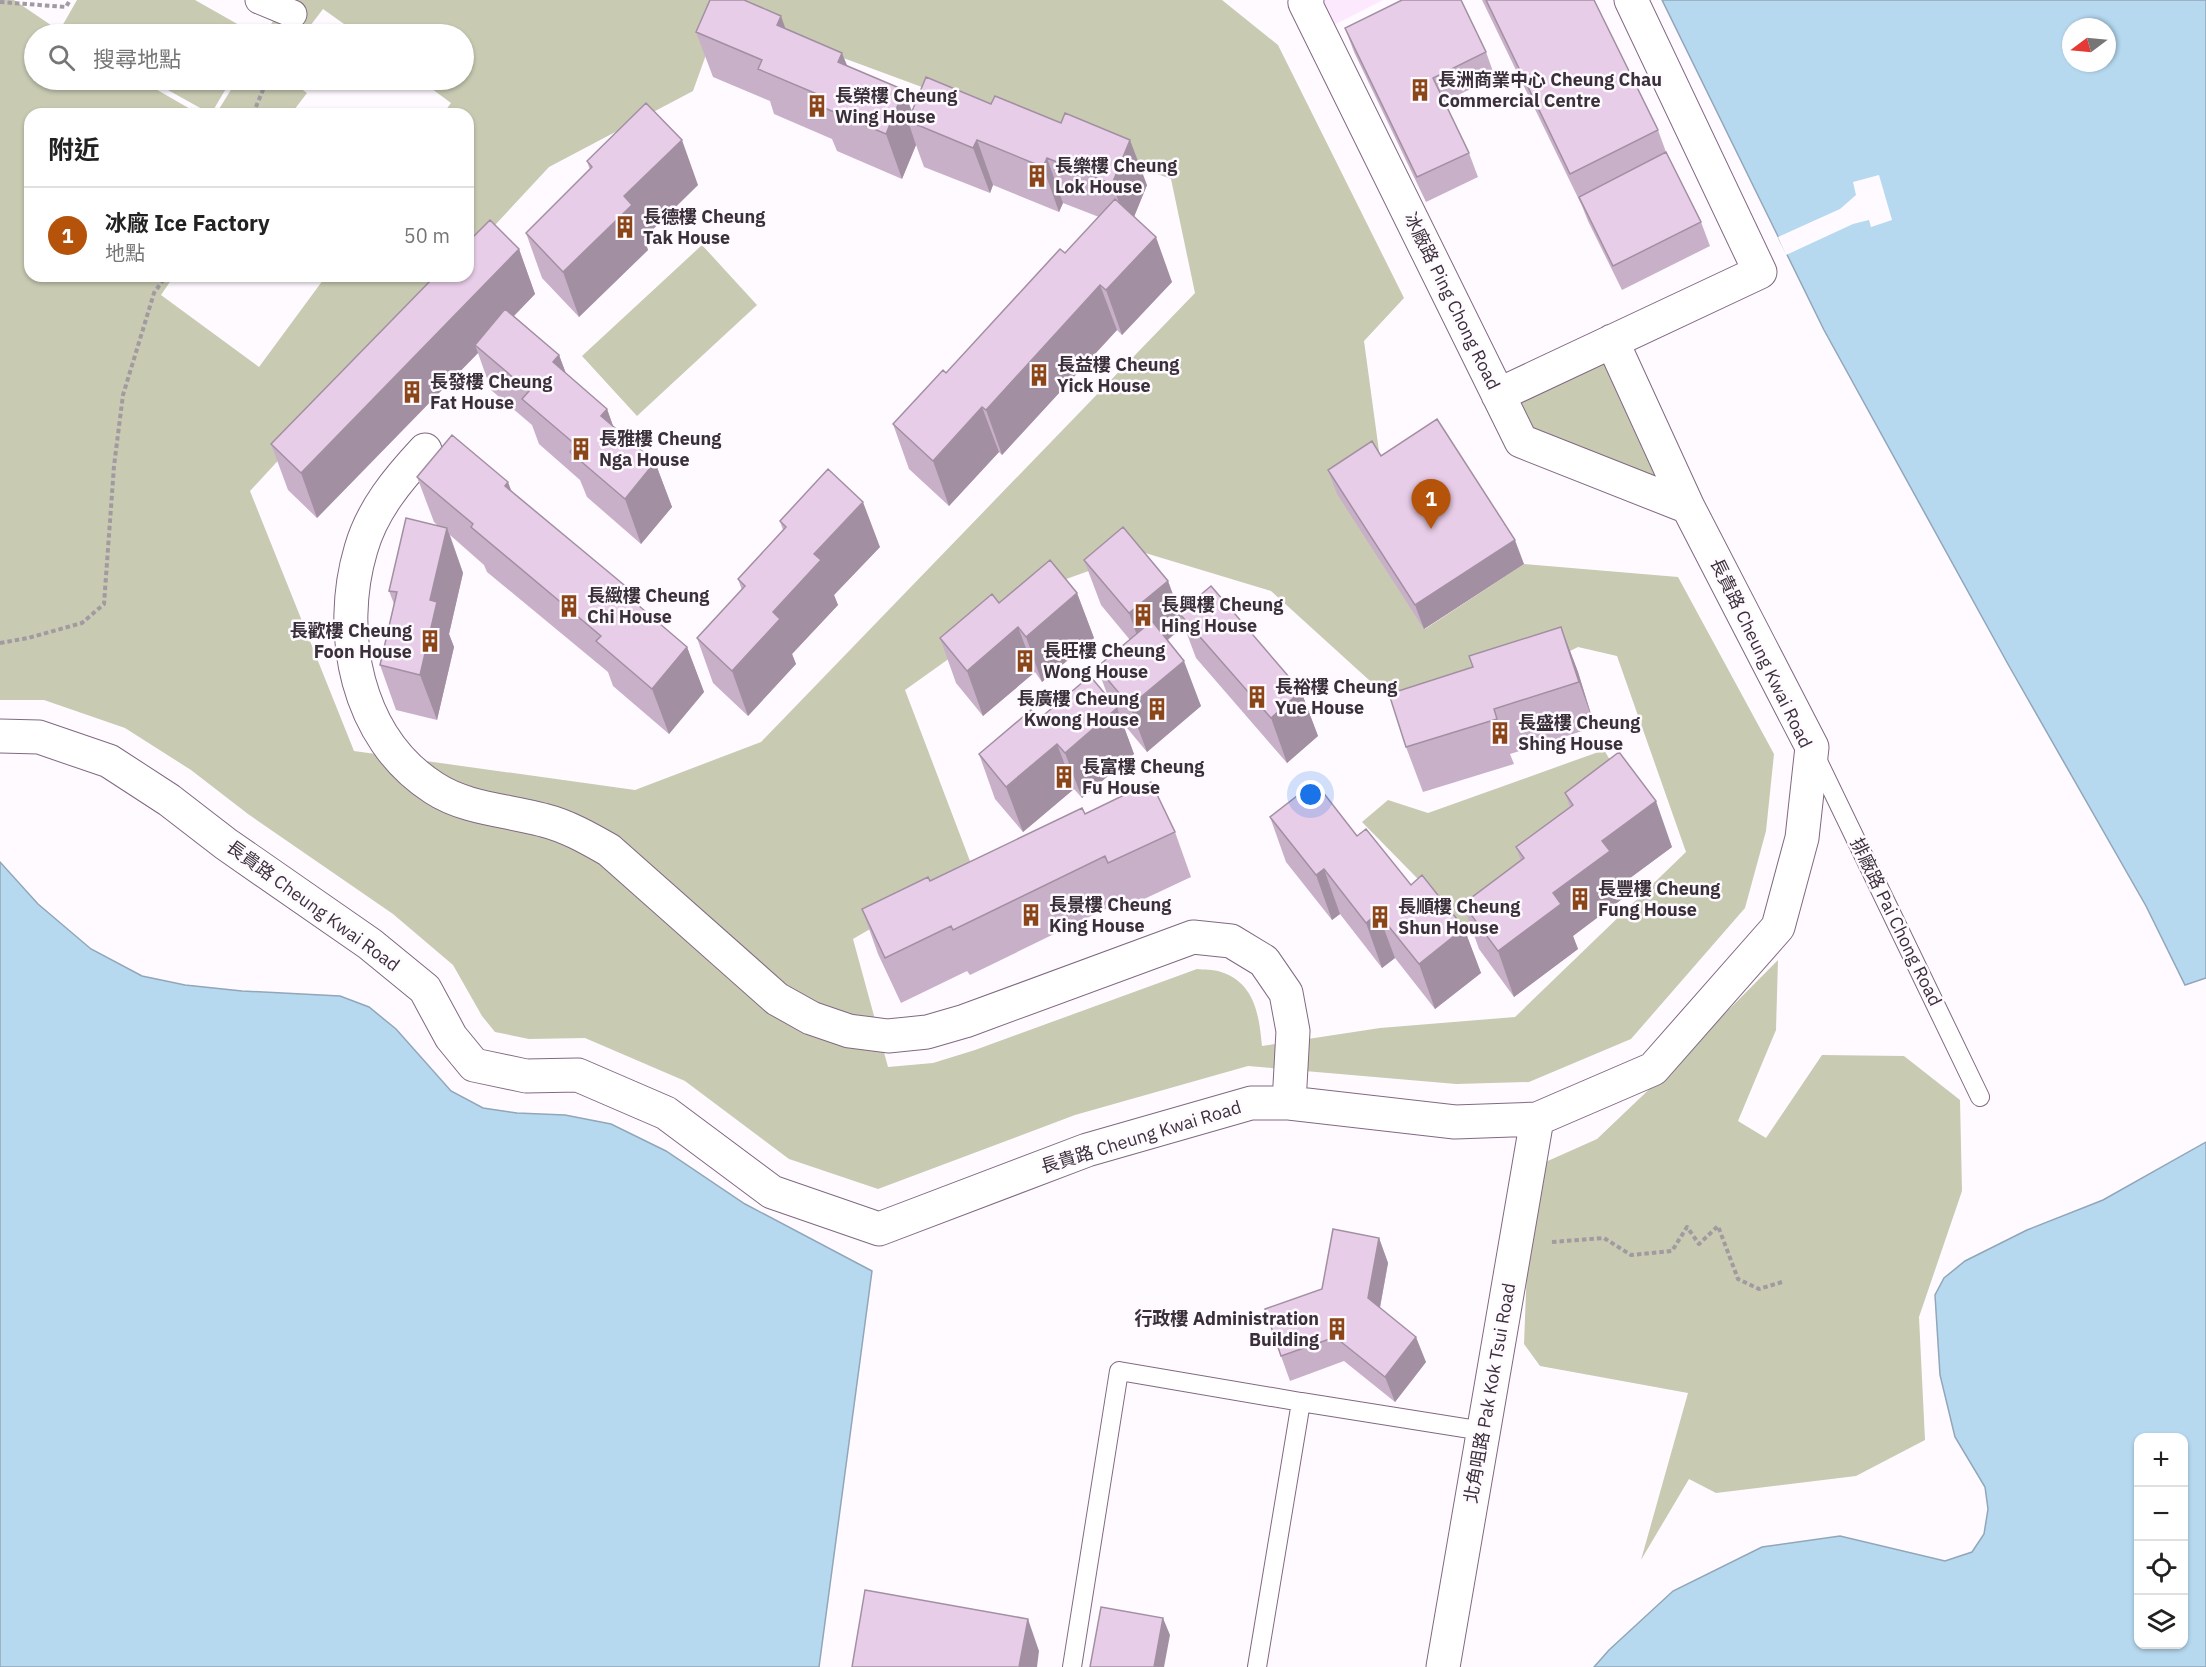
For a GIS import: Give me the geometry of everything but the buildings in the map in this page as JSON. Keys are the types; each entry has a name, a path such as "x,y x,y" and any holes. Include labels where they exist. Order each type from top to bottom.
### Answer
{"street":[{"path":"259,0 293,14"},
{"name":"冰廠路 Ping Chong Road","path":"1306,0 1305,3 1521,441 1688,507"},
{"path":"1498,395 1760,272 1631,0"},
{"path":"1326,46 1356,30"},
{"name":"長貴路 Cheung Kwai Road","path":"0,736 39,737 109,761 169,800 370,944 424,989 452,1037 474,1065 526,1076 578,1075 666,1113 772,1192 879,1229 1087,1150 1251,1103 1289,1103 1455,1122 1537,1119 1653,1069 1778,927 1802,838 1812,747 1688,507 1612,341"},
{"path":"425,450 398,479 382,503 361,547 352,585 350,624 354,663 364,700 381,735 405,765 435,789 470,804 545,820 578,832 609,850 777,999 811,1018 849,1031 888,1036 927,1032 965,1021 1193,937 1231,941 1264,961 1286,993 1293,1031 1289,1103"},
{"name":"北角咀路 Pak Kok Tsui Road","path":"1443,1667 1537,1119"}],"lane":[{"name":"排廠路 Pai Chong Road","path":"1812,747 1980,1096"},
{"path":"1072,1667 1119,1371 1483,1431"},
{"path":"1257,1667 1301,1402"}],"path":[{"path":"0,2 66,7 70,0"},
{"path":"255,108 263,90"},
{"path":"0,643 82,623 104,604 114,466 123,395 154,293 162,282"},
{"path":"1515,1244 1604,1238 1631,1255 1672,1251 1687,1227 1700,1244 1718,1226 1738,1279 1759,1289 1782,1282"}],"shaded area":[{"path":"1317,0 1383,0 1328,28"}],"green space":[{"path":"0,0 14,0 49,24 24,24 24,90 157,90 189,108 24,108 24,282 170,282 161,295 259,367 322,282 442,282 250,491 354,751 635,790 761,742 1195,293 1171,179 721,13 693,91 549,167 474,248 474,108 447,108 451,103 433,90 474,90 474,24 344,24 323,9 312,24 271,24 286,0 1222,0 1278,45 1404,298 1364,341 1381,466 1425,629 1524,564 1678,577 1774,754 1766,831 1745,908 1631,1039 1529,1082 1456,1084 1248,1066 1075,1115 878,1189 789,1159 685,1081 585,1038 529,1039 495,1032 482,1016 453,965 393,914 248,814 191,770 125,728 44,700 0,700","holes":["1142,552 1271,591 1391,700 1482,696 1578,647 1617,656 1686,852 1515,1017 1380,1028 1262,1046 1257,1012 1248,992 1232,977 1221,972 1197,969 975,1050 933,1063 888,1067 853,939 973,869 905,690 1055,583"]},
{"path":"77,0 195,0 237,24 63,24"},
{"path":"168,90 225,90 215,108 200,108"},
{"path":"231,90 303,90 307,93 296,108 220,108"},
{"path":"702,245 757,305 637,416 582,356"},
{"path":"1605,357 1661,484 1535,432 1518,396"},
{"path":"1604,750 1626,786 1466,928 1362,822 1388,800 1428,813"},
{"path":"1778,960 1776,1030 1738,1121 1766,1138 1822,1055 1904,1056 1960,1100 1962,1191 1919,1317 1925,1440 1856,1476 1716,1493 1689,1479 1641,1560 1688,1393 1540,1366 1524,1344 1527,1267 1541,1164 1597,1139"}],"water":[{"path":"1662,0 2206,0 2206,978 2185,985 2146,906 2009,666 1824,330"},
{"path":"0,862 38,904 91,949 142,976 185,985 242,991 340,996 369,1007 396,1029 451,1091 483,1108 517,1113 565,1115 611,1124 666,1151 745,1204 872,1271 819,1667 0,1667"},
{"path":"2206,1142 2206,1667 1594,1667 1609,1650 1673,1591 1762,1547 1840,1536 1945,1561 1972,1552 1984,1534 1988,1509 1985,1487 1955,1437 1940,1375 1935,1295 1944,1278 1965,1261 2027,1230 2103,1200"}],"pier":[{"path":"1879,175 1892,220 1871,227 1869,220 1853,224 1786,255 1778,237 1840,209 1856,195 1853,182"}],"place":[{"name":"長洲商業中心 Cheung Chau Commercial Centre","path":"1420,90"},
{"name":"長榮樓 Cheung Wing House","path":"817,106"},
{"name":"長樂樓 Cheung Lok House","path":"1037,176"},
{"name":"長德樓 Cheung Tak House","path":"625,227"},
{"name":"長益樓 Cheung Yick House","path":"1039,375"},
{"name":"長發樓 Cheung Fat House","path":"412,392"},
{"name":"長雅樓 Cheung Nga House","path":"581,449"},
{"name":"冰廠 Ice Factory","path":"1431,529"},
{"name":"長緻樓 Cheung Chi House","path":"569,606"},
{"name":"長興樓 Cheung Hing House","path":"1143,615"},
{"name":"長歡樓 Cheung Foon House","path":"430,641"},
{"name":"長旺樓 Cheung Wong House","path":"1025,661"},
{"name":"長裕樓 Cheung Yue House","path":"1257,697"},
{"name":"長廣樓 Cheung Kwong House","path":"1157,709"},
{"name":"長盛樓 Cheung Shing House","path":"1500,733"},
{"name":"長富樓 Cheung Fu House","path":"1064,777"},
{"name":"長豐樓 Cheung Fung House","path":"1580,899"},
{"name":"長景樓 Cheung King House","path":"1031,915"},
{"name":"長順樓 Cheung Shun House","path":"1380,917"},
{"name":"行政樓 Administration Building","path":"1337,1329"}]}
